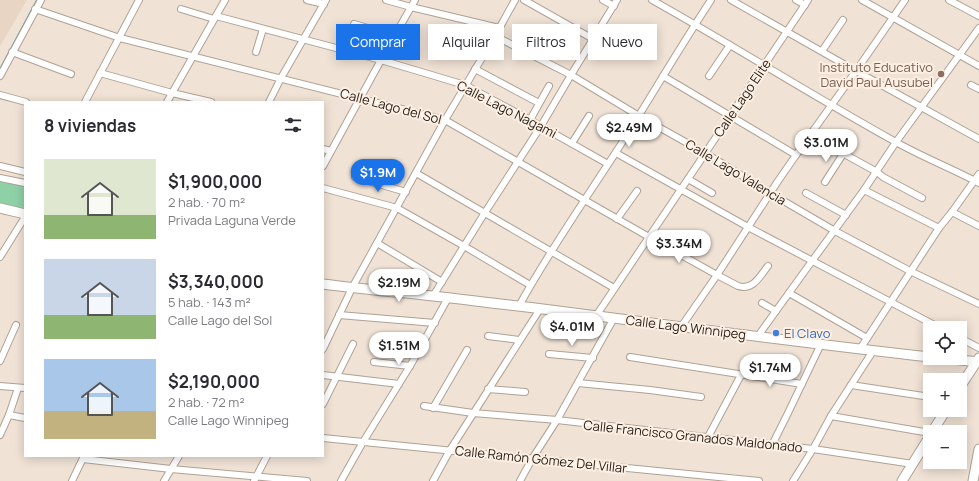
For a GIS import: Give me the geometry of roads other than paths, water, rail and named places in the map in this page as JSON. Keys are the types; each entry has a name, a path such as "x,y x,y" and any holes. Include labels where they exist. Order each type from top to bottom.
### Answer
{"main road":[{"path":"0,208 24,214"},
{"name":"Calle Lago Winnipeg","path":"324,284 519,306 923,356"},
{"path":"967,360 978,361 967,377"},
{"path":"902,481 923,447"},
{"path":"973,481 979,448"}],"street":[{"path":"0,76 41,0"},
{"path":"86,101 139,0"},
{"path":"168,101 225,0"},
{"path":"270,101 281,78 325,2 307,0"},
{"path":"386,0 482,24"},
{"path":"402,24 415,0"},
{"path":"501,24 515,0"},
{"path":"524,0 588,36"},
{"path":"602,24 615,3 603,0"},
{"path":"652,0 695,24 831,106 896,142 977,182"},
{"path":"519,306 530,285 616,153 711,0"},
{"path":"731,0 856,72 979,139"},
{"path":"796,0 806,2"},
{"path":"862,0 979,66"},
{"path":"681,327 717,276 796,155 856,72 905,0"},
{"path":"949,0 979,16"},
{"name":"Calle Lago Elite","path":"596,316 788,32 806,2"},
{"name":"Calle Lago del Sol","path":"35,9 120,38 445,120 717,276 741,287 750,286 756,282 768,266"},
{"name":"Calle Lago Nagami","path":"181,9 336,48"},
{"path":"822,52 843,20"},
{"path":"758,336 835,231 877,172 896,142 979,28"},
{"path":"256,52 263,29"},
{"name":"Calle Lago Valencia","path":"504,41 571,75 638,116 705,153 835,231 910,271 979,304"},
{"path":"709,76 730,45"},
{"path":"433,296 541,126 588,47"},
{"path":"12,52 71,74"},
{"path":"324,164 381,60"},
{"name":"Calle Lago Nagami","path":"381,60 466,85 608,164"},
{"path":"324,347 352,288 445,120 480,60"},
{"path":"475,69 539,103"},
{"path":"100,73 207,101"},
{"path":"663,76 796,155"},
{"path":"971,85 979,90"},
{"path":"530,120 549,86"},
{"path":"0,95 24,101"},
{"path":"572,143 589,116"},
{"path":"810,135 922,198"},
{"path":"324,149 331,151"},
{"path":"616,153 748,227 926,321"},
{"path":"825,182 843,154"},
{"path":"0,166 24,172"},
{"path":"416,173 484,214 614,288"},
{"path":"860,349 939,228 977,182 979,174"},
{"path":"355,177 406,192"},
{"path":"0,178 24,183"},
{"path":"688,179 712,194"},
{"path":"324,188 397,208 530,285"},
{"path":"864,190 939,228"},
{"path":"617,219 637,191"},
{"path":"806,193 846,215"},
{"path":"952,212 979,226"},
{"path":"0,257 24,219"},
{"path":"377,243 442,282"},
{"path":"789,293 867,338"},
{"path":"341,481 363,442 410,366 448,298"},
{"path":"762,303 776,311"},
{"path":"433,481 473,413 540,309"},
{"path":"339,316 434,323"},
{"path":"520,481 532,459 558,420 614,318"},
{"path":"0,361 16,325"},
{"path":"488,336 519,340"},
{"path":"967,342 979,348"},
{"path":"324,402 354,344"},
{"path":"772,445 821,344"},
{"path":"433,408 467,350"},
{"path":"793,481 831,416 873,351"},
{"path":"549,354 593,358"},
{"path":"630,357 802,384"},
{"path":"374,362 410,366"},
{"path":"324,375 399,384"},
{"path":"708,437 741,375"},
{"path":"578,383 701,397"},
{"path":"851,385 923,396"},
{"path":"0,386 24,388"},
{"path":"0,436 18,388"},
{"path":"488,389 525,392"},
{"name":"Calle Francisco Granados Maldonado","path":"424,406 473,413 558,420 813,449 912,464"},
{"path":"9,415 24,418"},
{"path":"831,416 923,431"},
{"name":"Calle Ramón Gómez Del Villar","path":"324,438 450,450 702,478 759,481"},
{"path":"72,481 83,457 255,479 307,481"},
{"path":"164,481 178,457"},
{"path":"255,479 266,457"}],"waterway":[{"path":"0,69 37,0"}],"place":[{"name":"Instituto Educativo David Paul Ausubel","path":"941,74"},
{"name":"El Clavo","path":"776,333"}]}
